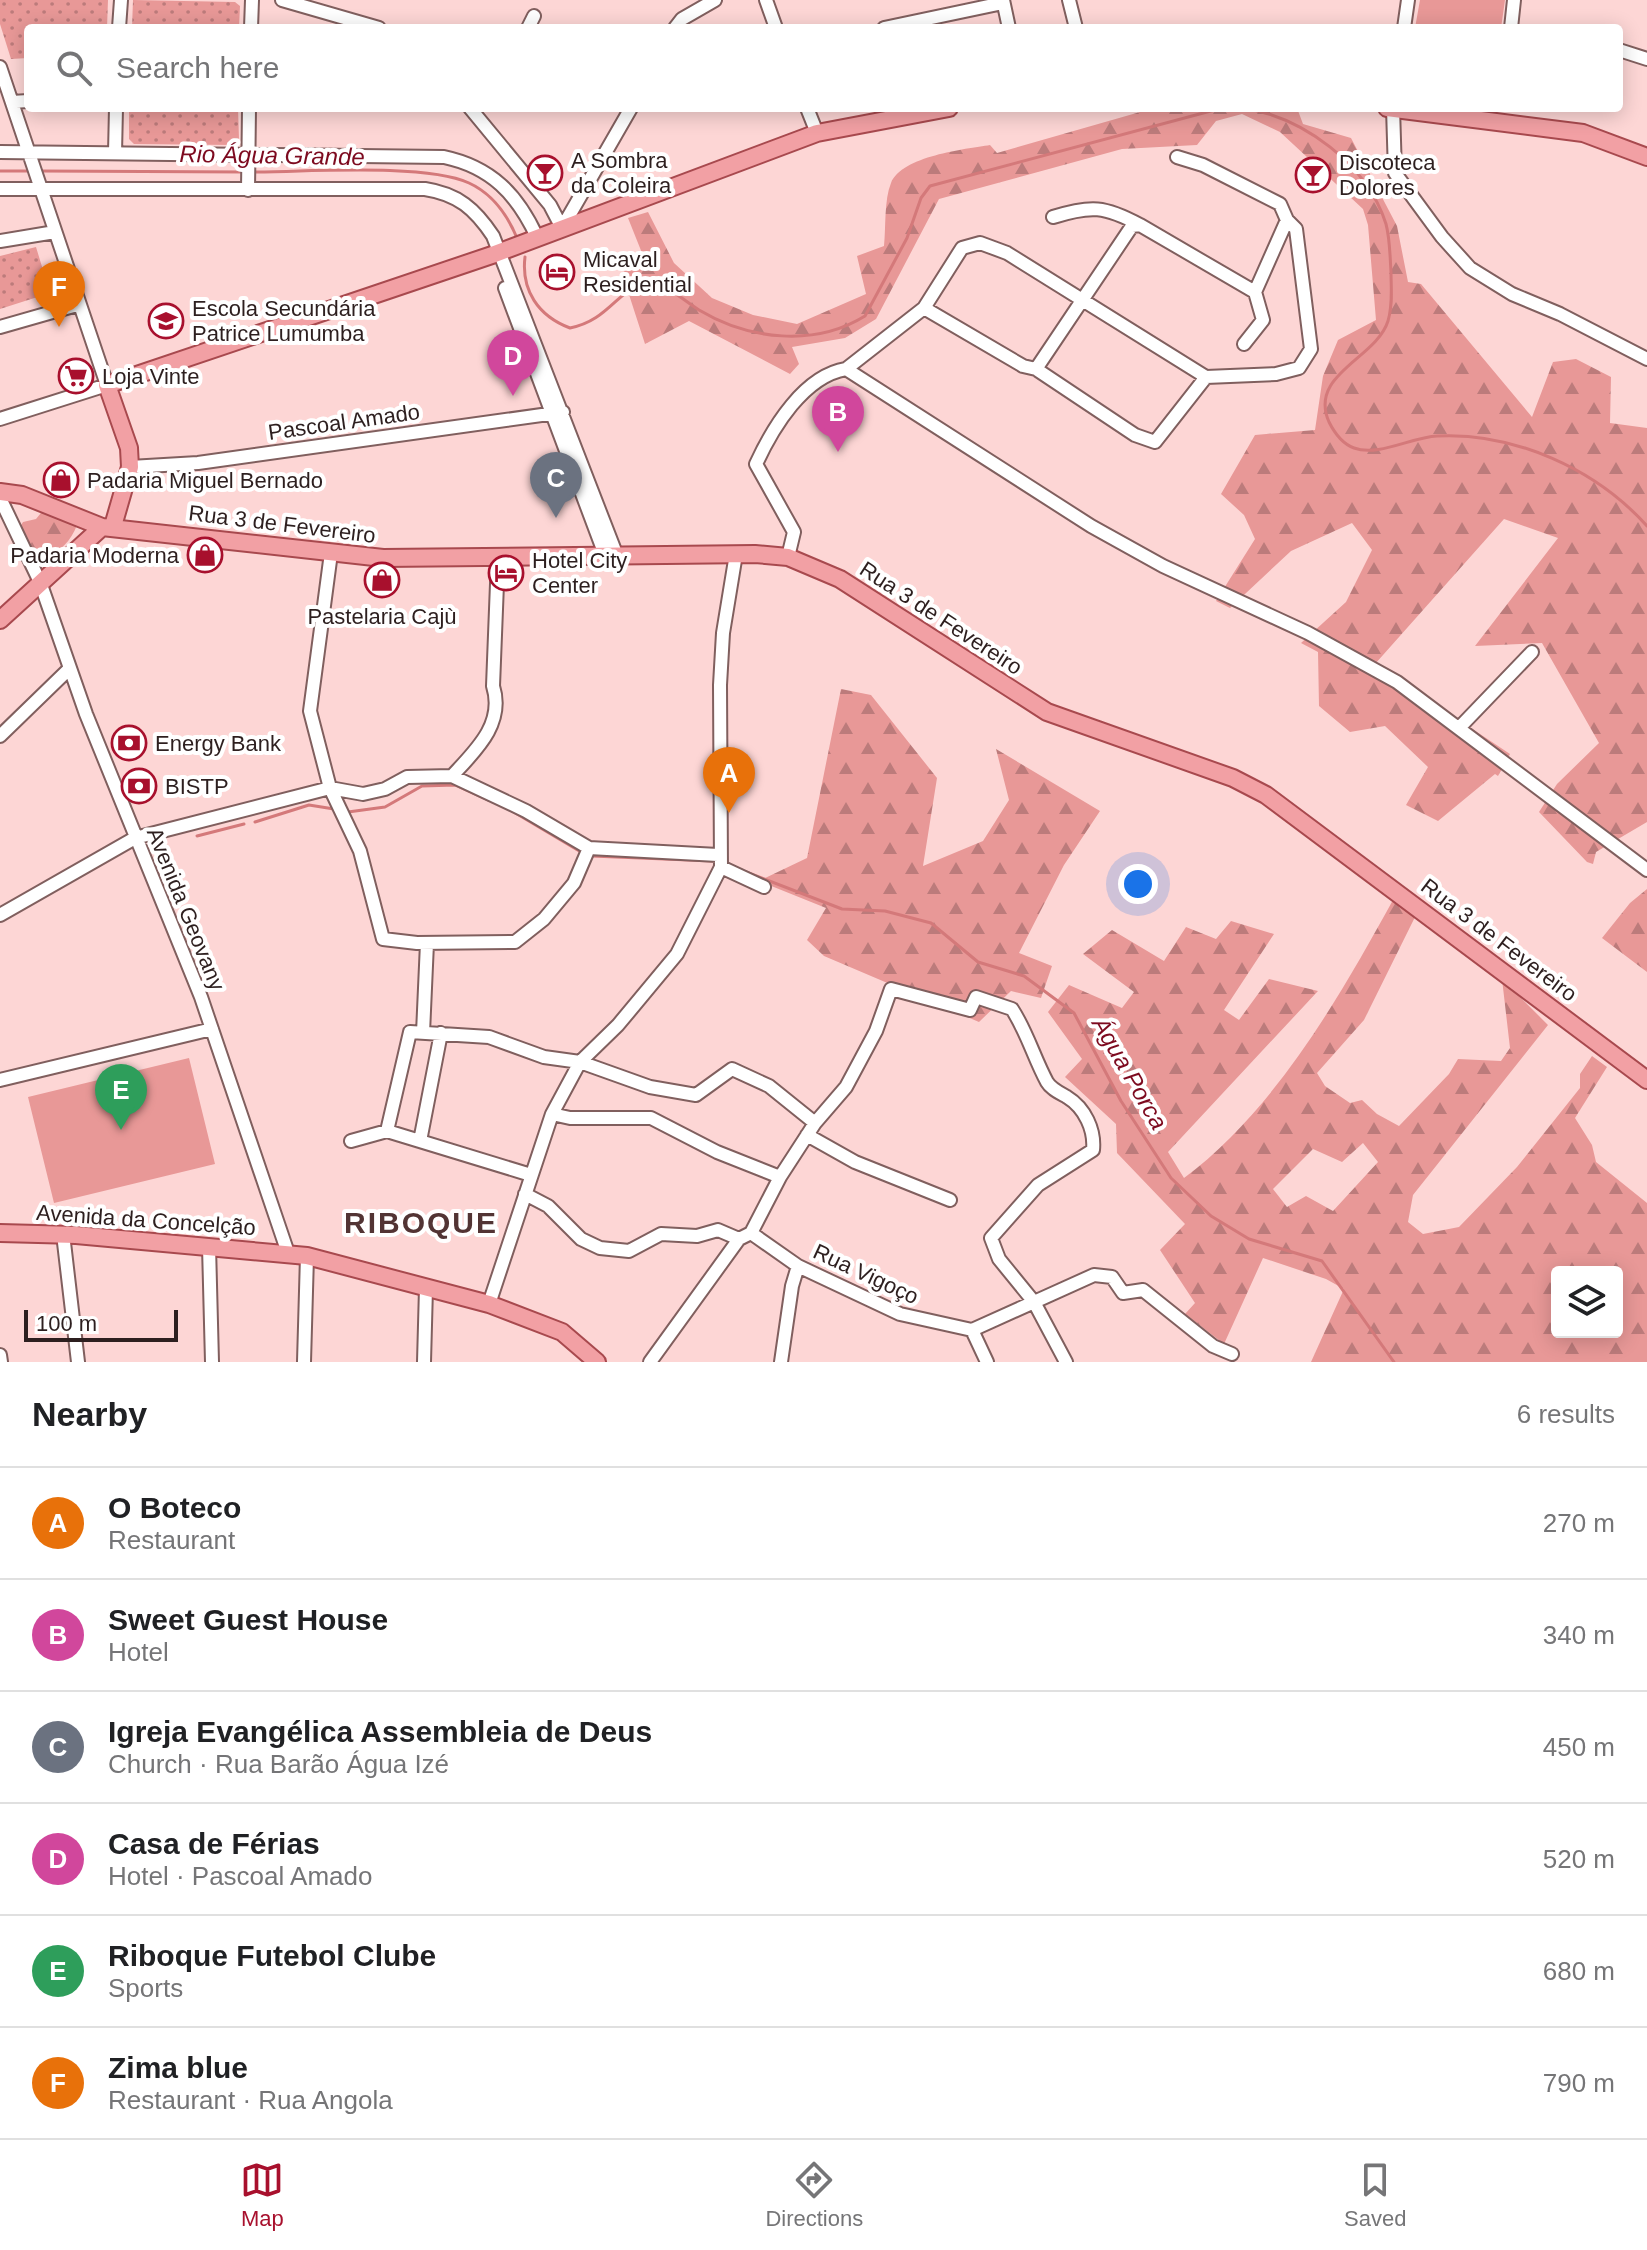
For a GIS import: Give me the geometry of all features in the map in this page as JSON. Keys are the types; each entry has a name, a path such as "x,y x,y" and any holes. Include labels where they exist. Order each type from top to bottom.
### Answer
{"main road":[{"path":"0,620 40,582 108,526 130,467 129,448 107,385 496,254 817,133 928,112"},
{"path":"1453,112 1500,115 1583,133 1647,157"},
{"name":"Rua 3 de Fevereiro","path":"0,495 22,495 108,526 405,559 736,554 788,557 840,579 1047,712 1233,778 1266,795 1647,1080"},
{"name":"Avenida da Concelção","path":"0,1233 63,1234 307,1256 489,1304 562,1332 597,1362"}],"street":[{"path":"119,24 121,0"},
{"path":"251,24 252,0"},
{"path":"282,0 322,5 369,24"},
{"path":"678,24 715,0"},
{"path":"766,0 775,24"},
{"path":"1069,0 1075,24"},
{"path":"1405,24 1408,0"},
{"path":"1511,24 1514,0"},
{"path":"902,24 1003,1 1008,24"},
{"path":"1623,51 1647,59"},
{"path":"0,67 77,305 107,385 0,419"},
{"path":"12,102 24,101"},
{"path":"115,153 116,112"},
{"path":"248,186 249,112"},
{"path":"473,112 550,205 562,228"},
{"path":"562,228 629,112"},
{"path":"809,112 817,133"},
{"path":"1391,112 1395,173 1442,237 1470,268 1512,294 1560,314 1647,359"},
{"path":"0,152 115,153 248,160 412,155 456,160 484,171 503,185 522,207 537,237"},
{"path":"788,557 794,532 756,464 765,444 813,381 828,372 846,369 924,308 962,248 980,243 1007,253 1206,377 1276,374 1299,368 1311,349 1296,229 1287,220 1280,204 1203,165 1177,157"},
{"path":"0,189 40,184 248,186 425,189 453,195 473,210 496,254 611,556"},
{"path":"1053,217 1079,209 1109,208 1255,292"},
{"path":"1244,344 1263,320 1255,292 1287,220"},
{"path":"1036,369 1132,226 1140,225"},
{"path":"0,241 55,232"},
{"path":"0,327 77,305"},
{"path":"924,308 1023,366 1036,369 1135,435 1155,442 1206,377"},
{"path":"846,369 1091,526 1163,566 1346,654 1397,682 1647,870"},
{"name":"Pascoal Amado","path":"130,467 198,463 557,412"},
{"name":"Avenida Geovany","path":"0,495 40,582 69,669 212,1029 288,1253"},
{"path":"331,553 310,711 330,788 360,851 383,939 427,943 515,942 544,919 574,883 589,848"},
{"path":"489,1304 552,1114 580,1062 618,1025 677,954 720,861 723,633 736,554"},
{"path":"452,776 488,736 496,697 493,686 498,558"},
{"path":"1459,728 1532,652"},
{"path":"0,736 69,669"},
{"path":"0,915 135,838 330,788 363,794 385,789 407,777 452,776 526,811 589,848 720,861 764,887"},
{"path":"423,1033 427,943"},
{"path":"650,1362 745,1236 815,1123 846,1087 876,1031 891,989 970,1010 976,997 1012,1009 1033,1046 1048,1084 1071,1099 1086,1118 1094,1135 1093,1150 1038,1185 991,1238 999,1259 1034,1302 1066,1362"},
{"path":"0,1080 212,1029"},
{"path":"387,1131 410,1032 489,1037 544,1057 580,1062 650,1087 696,1095 732,1069 769,1086 815,1123"},
{"path":"420,1141 441,1033"},
{"path":"552,1114 570,1118 651,1118 717,1152 780,1177"},
{"path":"351,1141 387,1131 531,1175"},
{"path":"807,1135 855,1162 950,1200"},
{"path":"525,1194 541,1202 581,1239 600,1248 629,1251 669,1232 697,1236 718,1230 745,1236"},
{"path":"63,1234 78,1362"},
{"name":"Rua Vigoço","path":"745,1236 798,1266 914,1320 953,1323 972,1330"},
{"path":"209,1246 212,1362"},
{"path":"304,1362 307,1256"},
{"path":"781,1362 792,1286 798,1266"},
{"path":"987,1362 972,1330 1094,1275 1112,1277 1123,1293 1143,1290 1213,1346 1232,1354"},
{"path":"424,1362 426,1288"},
{"path":"0,1355 1,1362"}],"green space":[{"path":"0,0 108,0 107,24 24,24 24,58 11,59 0,24"},
{"path":"133,0 235,2 240,6 239,24 132,24"},
{"path":"1420,0 1505,0 1502,24 1416,24"},
{"path":"129,112 238,112 239,139 233,145 134,144 129,139"},
{"path":"1140,112 1298,112 1303,124 1351,138 1397,226 1408,282 1421,284 1532,417 1553,362 1576,359 1611,377 1610,423 1647,428 1647,822 1596,852 1593,864 1587,862 1539,812 1557,784 1599,743 1542,643 1475,646 1558,538 1504,519 1375,664 1510,754 1498,776 1495,774 1438,821 1406,805 1428,767 1385,726 1350,732 1319,706 1318,652 1301,643 1346,602 1372,550 1352,523 1291,551 1230,608 1216,601 1255,539 1244,515 1221,494 1255,435 1315,430 1323,376 1338,340 1376,320 1368,225 1363,209 1280,132 1242,114 1216,121 1197,145 1122,149 939,199 876,319 845,338 792,347 799,364 790,374 689,321 645,344 622,273 644,258 628,218 648,212 674,263 712,298 753,315 797,324 866,294 857,256 884,246 886,205 891,183 897,174 935,155 990,145 997,153"},
{"path":"36,247 50,293 0,309 0,256"},
{"path":"45,508 77,525 64,545 44,558 26,542 20,527 23,522 36,519"},
{"path":"841,689 871,695 937,778 923,866 983,841 1009,800 996,749 1100,811 1064,865 1019,953 1052,966 1041,998 1011,991 979,1022 824,956 807,940 826,908 759,881 807,858"},
{"path":"1647,889 1647,972 1602,938 1630,903"},
{"path":"1393,900 1416,915 1364,1020 1317,1073 1325,1086 1350,1103 1362,1100 1377,1114 1399,1126 1449,1074 1458,1059 1501,1061 1510,1048 1502,979 1548,1025 1413,1195 1408,1222 1423,1234 1459,1227 1517,1167 1580,1088 1580,1074 1592,1056 1607,1067 1575,1118 1592,1145 1596,1162 1647,1203 1647,1362 1311,1362 1344,1289 1326,1279 1263,1258 1224,1344 1185,1314 1195,1303 1160,1250 1185,1224 1117,1153 1116,1124 1065,1077 1082,1059 1048,1012 1069,985 1122,1008 1134,992 1083,954 1112,930 1164,961 1186,927 1216,939 1231,921 1274,934 1224,1010 1239,1020 1269,979 1318,991 1168,1152 1184,1178 1217,1151 1247,1120 1276,1086 1327,1013","holes":["1363,1143 1378,1162 1333,1211 1306,1196 1287,1207 1273,1189 1313,1149 1342,1162"]},
{"path":"189,1058 215,1164 54,1203 28,1097"}],"waterway":[{"path":"525,257 526,280 534,300 549,316 570,328 595,318 631,289 652,281 699,310 739,328 782,336 825,332 865,316 907,238 921,198 930,186 1207,112"},
{"path":"1261,112 1310,133 1348,163 1377,202 1386,224 1391,272 1390,315 1381,334 1335,379 1328,391 1325,405 1329,422 1339,437 1350,446 1363,450 1437,436 1466,436 1524,448 1552,458 1604,487 1647,526"},
{"name":"Rio Água Grande","path":"0,171 29,171"},
{"name":"Rio Água Grande","path":"41,171 245,172"},
{"name":"Rio Água Grande","path":"253,172 395,171 449,177 469,183 492,199 504,213 517,238"},
{"path":"348,812 385,807 422,786 455,785 488,800"},
{"path":"255,822 309,805 334,809"},
{"path":"512,811 581,852"},
{"path":"197,836 244,824"},
{"path":"592,856 713,861"},
{"name":"Água Porca","path":"746,872 842,909 885,911 931,923 978,962 1024,976 1074,1013 1121,1101 1171,1178 1211,1216 1249,1239 1322,1261 1394,1362"}],"place":[{"name":"A Sombra da Coleira","path":"545,173"},
{"name":"Discoteca Dolores","path":"1313,175"},
{"name":"Micaval Residential","path":"557,272"},
{"name":"Escola Secundária Patrice Lumumba","path":"166,321"},
{"name":"Zima blue","path":"59,327"},
{"name":"Loja Vinte","path":"76,376"},
{"name":"Casa de Férias","path":"513,396"},
{"name":"Sweet Guest House","path":"838,452"},
{"name":"Padaria Miguel Bernado","path":"61,480"},
{"name":"Igreja Evangélica Assembleia de Deus","path":"556,518"},
{"name":"Padaria Moderna","path":"205,555"},
{"name":"Hotel City Center","path":"506,573"},
{"name":"Pastelaria Cajù","path":"382,580"},
{"name":"Energy Bank","path":"129,743"},
{"name":"BISTP","path":"139,786"},
{"name":"O Boteco","path":"729,813"},
{"name":"Riboque Futebol Clube","path":"121,1130"}],"district":[{"name":"RIBOQUE","path":"421,1222"}]}
